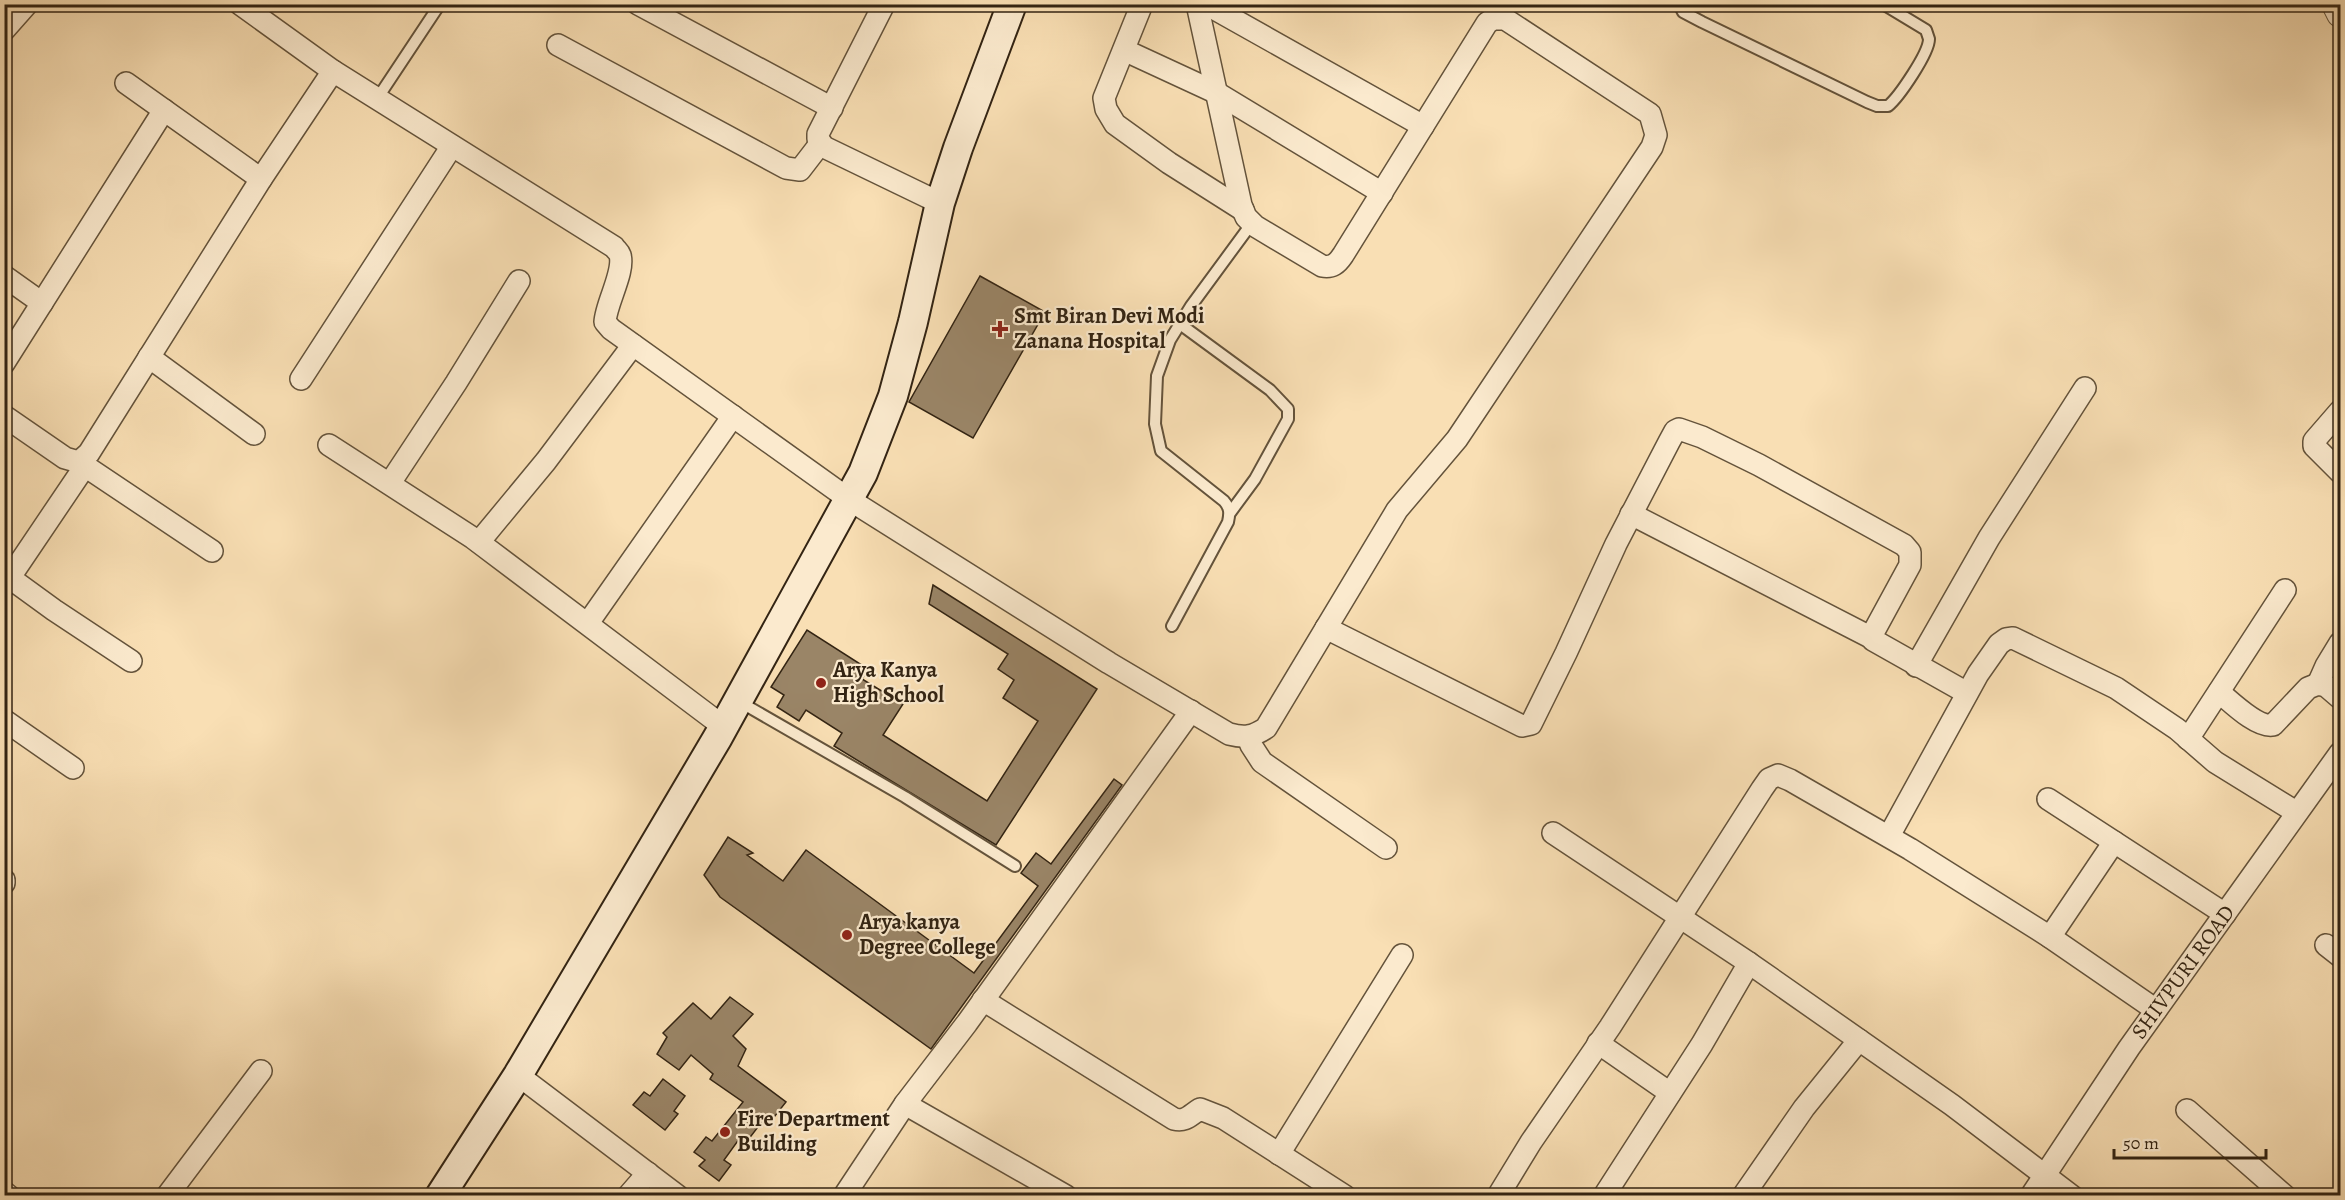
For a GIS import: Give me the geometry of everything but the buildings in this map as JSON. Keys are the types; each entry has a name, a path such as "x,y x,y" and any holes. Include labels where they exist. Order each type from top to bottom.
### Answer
{"main road":[{"path":"440,1196 518,1075 724,727 863,473 892,396 913,322 940,203 1012,4"}],"street":[{"path":"4,30 27,4"},
{"path":"240,4 333,71 614,248 620,255 620,269 605,311 605,322 633,345 850,500 1109,663 1229,734 1248,737 1266,728 1397,510 1457,439 1653,147 1656,135 1650,114 1481,4"},
{"path":"638,4 832,108"},
{"path":"558,45 786,168 800,170 820,144 818,134 884,4"},
{"path":"1142,4 1104,98 1109,116 1116,124 1168,163 1322,266 1329,267 1337,263 1343,255 1487,22 1493,19 1505,19"},
{"path":"1197,4 1216,93 1247,216"},
{"path":"1206,4 1423,126"},
{"path":"2335,4 2340,14"},
{"path":"1124,50 1216,93 1382,193"},
{"path":"131,661 7,582 261,179 333,71"},
{"path":"126,83 261,179"},
{"path":"4,363 164,110"},
{"path":"820,144 940,203"},
{"path":"301,379 452,146"},
{"path":"4,276 42,303"},
{"path":"390,483 456,384 519,281"},
{"path":"479,542 546,461 633,345"},
{"path":"149,357 254,434"},
{"path":"1916,666 1989,538 2085,388"},
{"path":"2340,411 2314,441 2314,446 2340,472"},
{"path":"4,416 64,458 82,464 212,551"},
{"path":"588,623 733,416"},
{"path":"1326,628 1526,726 1531,724 1631,514 1675,431 1679,429 1702,437 1759,465 1904,545 1910,552 1910,565 1872,638"},
{"path":"329,445 479,542 724,727"},
{"path":"1631,514 1872,638 1876,643 1967,693"},
{"path":"2188,739 2285,590"},
{"path":"1889,836 1978,674 1999,644 2006,639 2013,638 2116,688 2177,729 2215,762 2296,812"},
{"path":"2318,684 2340,643"},
{"path":"2219,692 2256,721 2266,726 2273,725 2308,688 2318,684 2326,686 2340,698"},
{"path":"844,1196 906,1104 1191,711"},
{"path":"4,720 73,768"},
{"path":"1248,737 1262,762 1386,848"},
{"name":"SHIVPURI ROAD","path":"2031,1196 2085,1111 2340,753"},
{"path":"1498,1196 1762,789 1769,780 1778,776 1790,780 1889,836 2050,937 2157,1010"},
{"path":"2048,799 2225,914"},
{"path":"1553,833 1749,963 1859,1040 2072,1196"},
{"path":"2050,937 2114,842"},
{"path":"1279,1154 1401,955"},
{"path":"1604,1196 1749,963"},
{"path":"983,1000 1174,1119 1188,1118 1200,1109 1223,1118 1345,1196"},
{"path":"1743,1196 1804,1108 1859,1040"},
{"path":"1598,1043 1670,1093"},
{"path":"168,1196 261,1071"},
{"path":"518,1075 678,1196"},
{"path":"906,1104 1066,1196"},
{"path":"2187,1110 2286,1196"},
{"path":"628,1196 648,1173"},
{"path":"4,1192 9,1196"}],"lane":[{"path":"377,99 440,4"},
{"path":"1679,4 1683,12 1774,57 1867,102 1877,106 1888,106 1897,99 1926,50 1929,40 1926,30 1883,4"},
{"path":"1172,626 1228,522 1230,513 1229,506 1224,501 1166,458 1158,444 1155,424 1157,376 1166,349 1180,324 1247,216"},
{"path":"1180,324 1270,390 1288,409 1288,419 1255,479 1230,513"},
{"path":"738,701 905,797 1015,866"}],"place":[{"name":"Smt Biran Devi Modi Zanana Hospital","path":"1000,329"},
{"name":"Arya Kanya High School","path":"821,683"},
{"name":"Arya kanya Degree College","path":"847,935"},
{"name":"Fire Department Building","path":"725,1132"}]}
